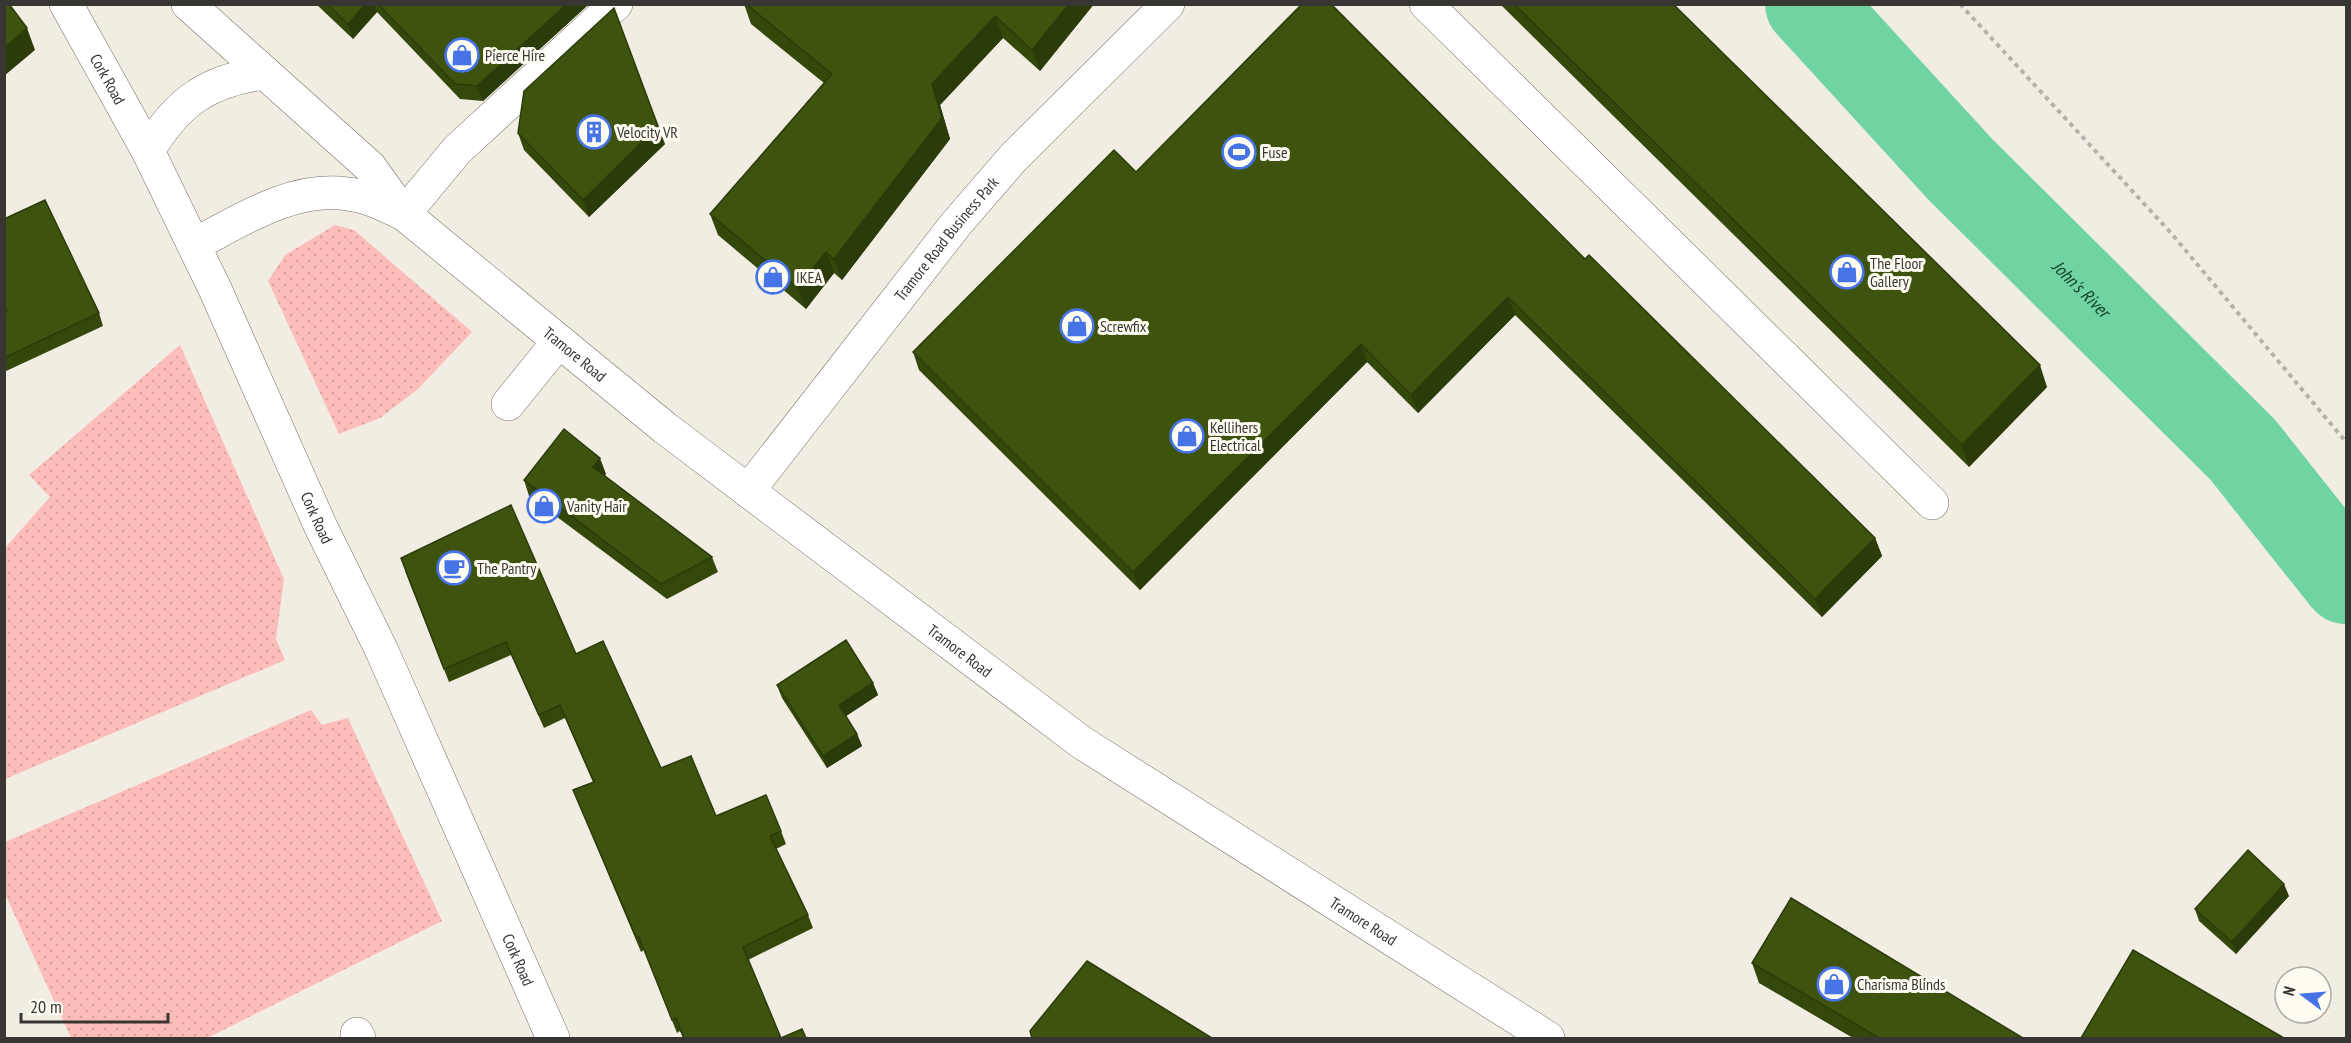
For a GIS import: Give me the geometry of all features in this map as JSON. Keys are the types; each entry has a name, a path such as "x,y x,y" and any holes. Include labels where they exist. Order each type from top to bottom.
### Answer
{"main road":[{"name":"Cork Road","path":"66,4 148,151 194,245 320,525 382,651 553,1038"},
{"name":"Tramore Road","path":"188,4 370,168 404,214 665,428 1081,742 1548,1038"},
{"path":"404,214 456,150 616,4"},
{"name":"Tramore Road Business Park","path":"748,491 956,224 1013,158 1168,4"},
{"path":"1426,4 1932,503"},
{"path":"148,151 160,130 192,99 227,80 265,73"},
{"name":"Tramore Road","path":"194,245 272,205 314,194 348,194 372,200 404,214"},
{"path":"508,404 559,341"}],"path":[{"path":"1960,4 2171,233 2346,442"}],"shaded area":[{"path":"335,225 354,230 472,332 418,389 380,418 339,434 268,281 285,255"},
{"path":"180,345 284,579 276,639 285,660 5,779 5,548 50,497 29,475"},
{"path":"311,710 322,725 348,718 442,921 207,1038 71,1038 5,894 5,842"}],"building":[{"path":"4,4 9,4 27,28 4,48"},
{"path":"327,4 366,4 348,24"},
{"path":"378,4 567,4 477,86 455,84"},
{"path":"746,4 1069,4 1032,50 995,16 932,84 942,118 834,259 826,252 798,288 710,214 832,74"},
{"path":"1302,4 1331,4 1585,259 1589,255 1875,538 1815,599 1508,297 1411,395 1361,344 1133,572 913,352 1114,150 1136,172"},
{"path":"1514,4 1673,4 2040,365 1962,445"},
{"name":"Velocity VR","path":"614,8 658,126 583,200 518,133 524,91"},
{"path":"45,200 99,313 4,358 4,313 7,311 4,306 4,219"},
{"path":"564,429 600,458 593,467 712,557 661,584 524,480"},
{"path":"511,505 576,654 603,641 661,768 691,756 716,816 766,795 781,831 770,836 808,915 743,947 781,1038 684,1038 676,1018 672,1020 639,937 637,939 573,790 594,782 560,705 539,715 506,642 444,669 401,558"},
{"path":"846,640 873,683 839,705 857,734 823,756 777,685"},
{"path":"2248,850 2284,884 2232,942 2195,909"},
{"path":"1791,898 2023,1038 1879,1038 1752,963"},
{"path":"2133,950 2284,1038 2081,1038"},
{"path":"1087,961 1212,1038 1032,1038 1030,1031"},
{"path":"802,1029 806,1038 781,1038"}],"waterway":[{"name":"John's River","path":"1809,4 1960,169 2243,450 2346,580"}],"place":[{"name":"Pierce Hire","path":"462,55"},
{"name":"Velocity VR","path":"594,132"},
{"name":"Fuse","path":"1239,152"},
{"name":"The Floor Gallery","path":"1847,272"},
{"name":"IKEA","path":"773,277"},
{"name":"Screwfix","path":"1077,326"},
{"name":"Kellihers Electrical","path":"1187,436"},
{"name":"Vanity Hair","path":"544,506"},
{"name":"The Pantry","path":"454,568"},
{"name":"Charisma Blinds","path":"1834,984"}]}
